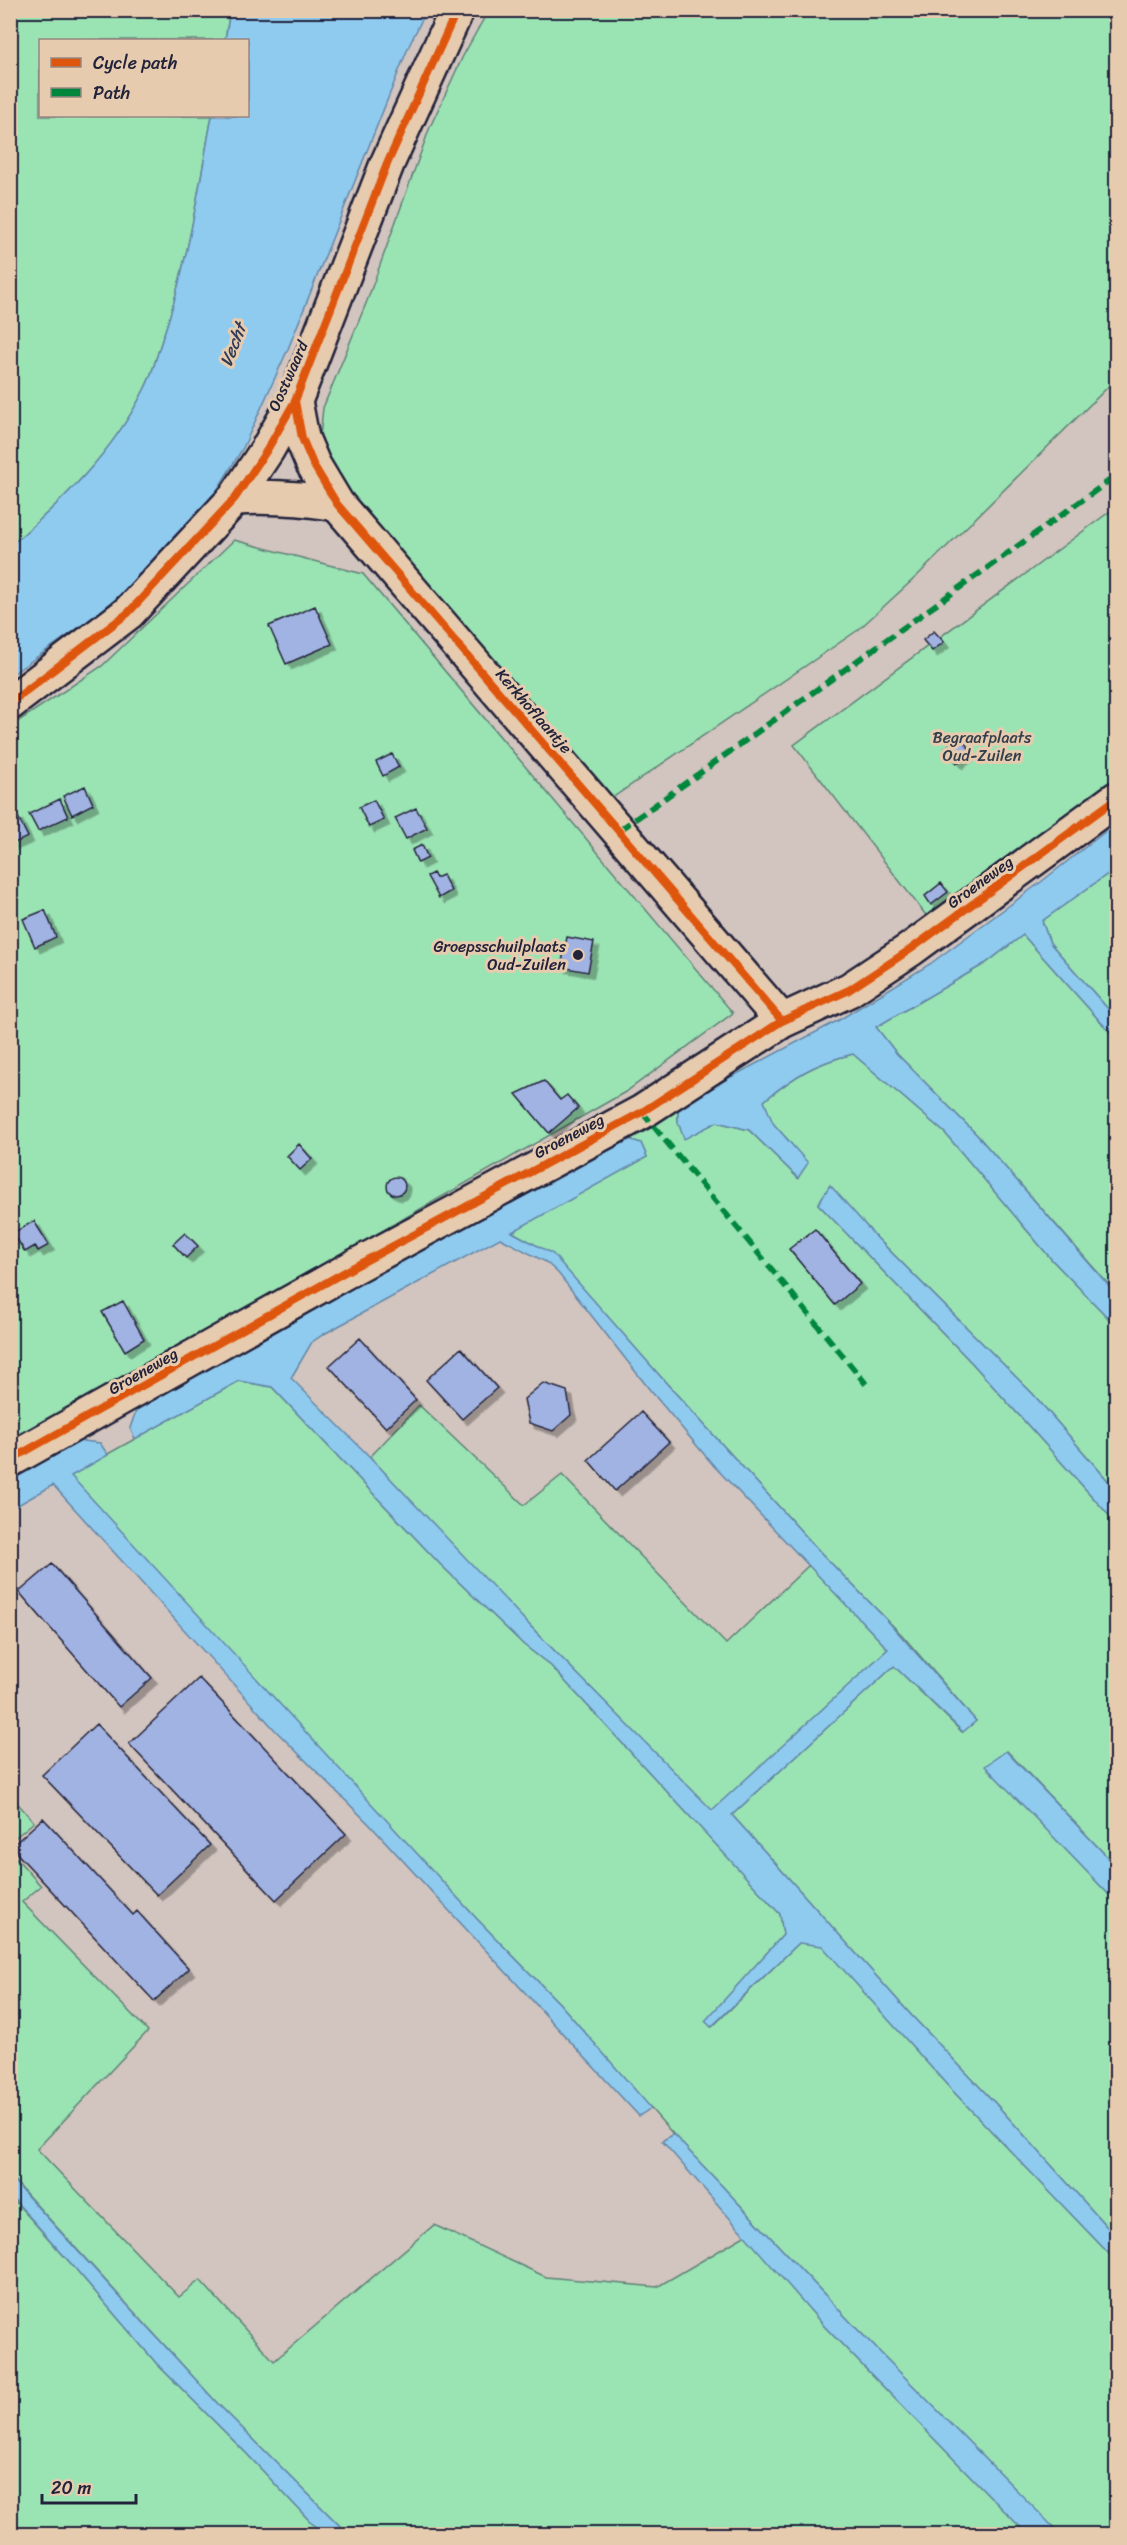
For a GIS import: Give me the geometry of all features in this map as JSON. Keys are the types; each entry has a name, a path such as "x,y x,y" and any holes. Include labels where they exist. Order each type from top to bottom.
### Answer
{"street":[{"name":"Oostwaard","path":"10,703 128,613 235,498 295,401 387,165 457,10"},
{"name":"Kerkhoflaantje","path":"295,401 302,438 313,464 337,504 782,1021"},
{"path":"235,498 266,496 337,504"},
{"name":"Groeneweg","path":"10,1460 352,1268 642,1112 782,1021 849,990 911,949 1116,799"}],"green space":[{"path":"11,11 230,11 225,39 39,39 39,117 212,117 185,259 170,315 147,385 132,413 102,455 68,493 11,545"},
{"path":"488,11 1116,11 1116,384 1114,381 917,576 858,630 609,800 351,499 325,453 320,437 323,408 367,301 430,127 463,56"},
{"name":"Begraafplaats Oud-Zuilen","path":"1116,507 1116,787 932,923 794,745"},
{"path":"234,540 363,574 733,1013 627,1091 82,1402 11,1438 11,726 102,666"},
{"path":"1116,868 1116,1018 1050,943 1042,921"},
{"path":"1023,935 1116,1039 1116,1293 977,1135 897,1054 876,1027 986,963"},
{"path":"853,1054 945,1133 1052,1260 1116,1326 1116,1490 1033,1394 876,1237 830,1186 818,1204 972,1363 1116,1523 1116,1866 1007,1751 986,1766 1116,1902 1116,2237 996,2104 912,2016 732,1815 894,1666 962,1732 976,1721 902,1635 822,1554 553,1255 511,1231 647,1157 641,1143 629,1139 678,1108 678,1122 684,1138 717,1122 749,1130 798,1178 790,1142 772,1123 764,1101 785,1084 806,1072 827,1062"},
{"path":"239,1381 272,1387 440,1564 524,1645 551,1666 780,1914 783,1935 706,2021 712,2027 799,1943 822,1945 948,2086 1116,2261 1116,2534 1060,2534 1040,2515 858,2330 673,2134 561,2005 477,1919 125,1538 70,1475"},
{"path":"419,1405 524,1505 562,1475 726,1644 809,1565 888,1649 712,1811 480,1575 370,1457"},
{"path":"11,1796 34,1822 11,1841"},
{"path":"10,1851 41,1886 22,1902 148,2031 37,2149 179,2297 200,2280 274,2361 434,2225 546,2277 657,2287 746,2235 825,2327 1027,2534 348,2534 218,2404 11,2177"},
{"path":"10,2196 157,2364 247,2454 322,2534 11,2534"}],"water":[{"name":"Vecht","path":"230,11 426,11 408,48 288,349 243,448 195,526 138,580 94,617 11,675 11,545 68,493 102,455 132,413 152,373 178,287 212,117 249,117 249,39 225,39"},
{"path":"1116,823 1116,868 1042,921 1050,943 1116,1018 1116,1039 1023,935 986,963 876,1027 897,1054 977,1135 1116,1294 1116,1326 1052,1260 945,1133 853,1054 827,1062 806,1072 785,1084 764,1101 773,1123 808,1163 798,1178 749,1130 717,1122 684,1139 678,1122 678,1108 716,1085 839,1020 930,964"},
{"path":"629,1139 641,1143 647,1157 512,1232 553,1254 668,1385 822,1554 886,1619 976,1721 963,1732 894,1666 732,1815 912,2016 996,2104 1116,2237 1116,2261 948,2086 822,1946 799,1943 711,2027 705,2021 783,1935 780,1914 551,1666 524,1645 440,1564 272,1387 239,1381 135,1439 130,1428 138,1405 613,1145","holes":["500,1238 546,1262 558,1273 650,1390 714,1466 888,1649 712,1810 536,1632 370,1457 291,1378 312,1342"]},
{"path":"830,1185 876,1237 1033,1394 1116,1490 1116,1523 972,1363 818,1204"},
{"path":"74,1440 100,1443 108,1455 71,1476 477,1919 561,2005 651,2108 639,2116 370,1825 275,1730 53,1485 11,1509 10,1476"},
{"path":"1006,1751 1116,1866 1116,1902 985,1766"},
{"path":"673,2134 858,2330 1060,2534 1027,2534 825,2327 662,2141"},
{"path":"10,2177 218,2404 348,2534 322,2534 247,2454 157,2364 11,2196"}],"building":[{"path":"315,606 332,644 286,664 269,626"},
{"path":"934,631 944,642 932,651 923,640"},
{"path":"960,736 972,752 957,763 945,748"},
{"path":"392,754 399,767 383,776 376,762"},
{"path":"85,786 93,804 72,815 63,796"},
{"path":"60,799 68,817 38,831 29,814"},
{"path":"374,800 384,820 369,827 359,807"},
{"path":"416,808 427,828 406,839 395,818"},
{"path":"17,815 28,837 12,844 10,819"},
{"path":"422,845 428,858 418,863 412,850"},
{"path":"433,873 436,878 443,875 451,891 439,898 427,876"},
{"path":"941,883 948,892 931,905 925,896"},
{"path":"45,910 56,937 35,947 23,919"},
{"name":"Groepsschuilplaats Oud-Zuilen","path":"567,937 594,942 588,972 561,967"},
{"path":"544,1081 560,1100 567,1095 578,1108 549,1133 516,1094"},
{"path":"299,1144 312,1159 300,1170 287,1156"},
{"path":"396,1177 402,1180 405,1186 402,1192 396,1195 390,1192 387,1186 390,1180"},
{"path":"34,1221 49,1245 38,1251 35,1246 25,1252 13,1233"},
{"path":"815,1229 860,1284 835,1305 789,1249"},
{"path":"185,1233 198,1246 186,1258 173,1244"},
{"path":"123,1301 144,1339 125,1351 102,1312"},
{"path":"360,1338 416,1400 386,1428 329,1366"},
{"path":"461,1348 497,1388 462,1419 426,1380"},
{"path":"543,1383 567,1391 571,1415 553,1431 529,1423 524,1399"},
{"path":"641,1412 669,1442 615,1491 588,1460"},
{"path":"52,1564 152,1678 119,1707 19,1592"},
{"path":"199,1678 346,1834 276,1900 129,1744"},
{"path":"96,1724 210,1845 157,1895 42,1775"},
{"path":"43,1818 133,1915 137,1911 189,1969 154,2001 11,1847"}],"marked path":[{"path":"620,830 1116,476"},
{"path":"642,1112 866,1384"}],"cycle path":[{"path":"10,703 128,613 235,498 267,450 295,401 387,164 457,10"},
{"path":"295,401 302,438 313,464 337,504 782,1021"},
{"path":"10,1460 352,1268 642,1112 782,1021 849,990 911,949 1116,799"}],"place":[{"name":"Groepsschuilplaats Oud-Zuilen","path":"578,955"}]}
